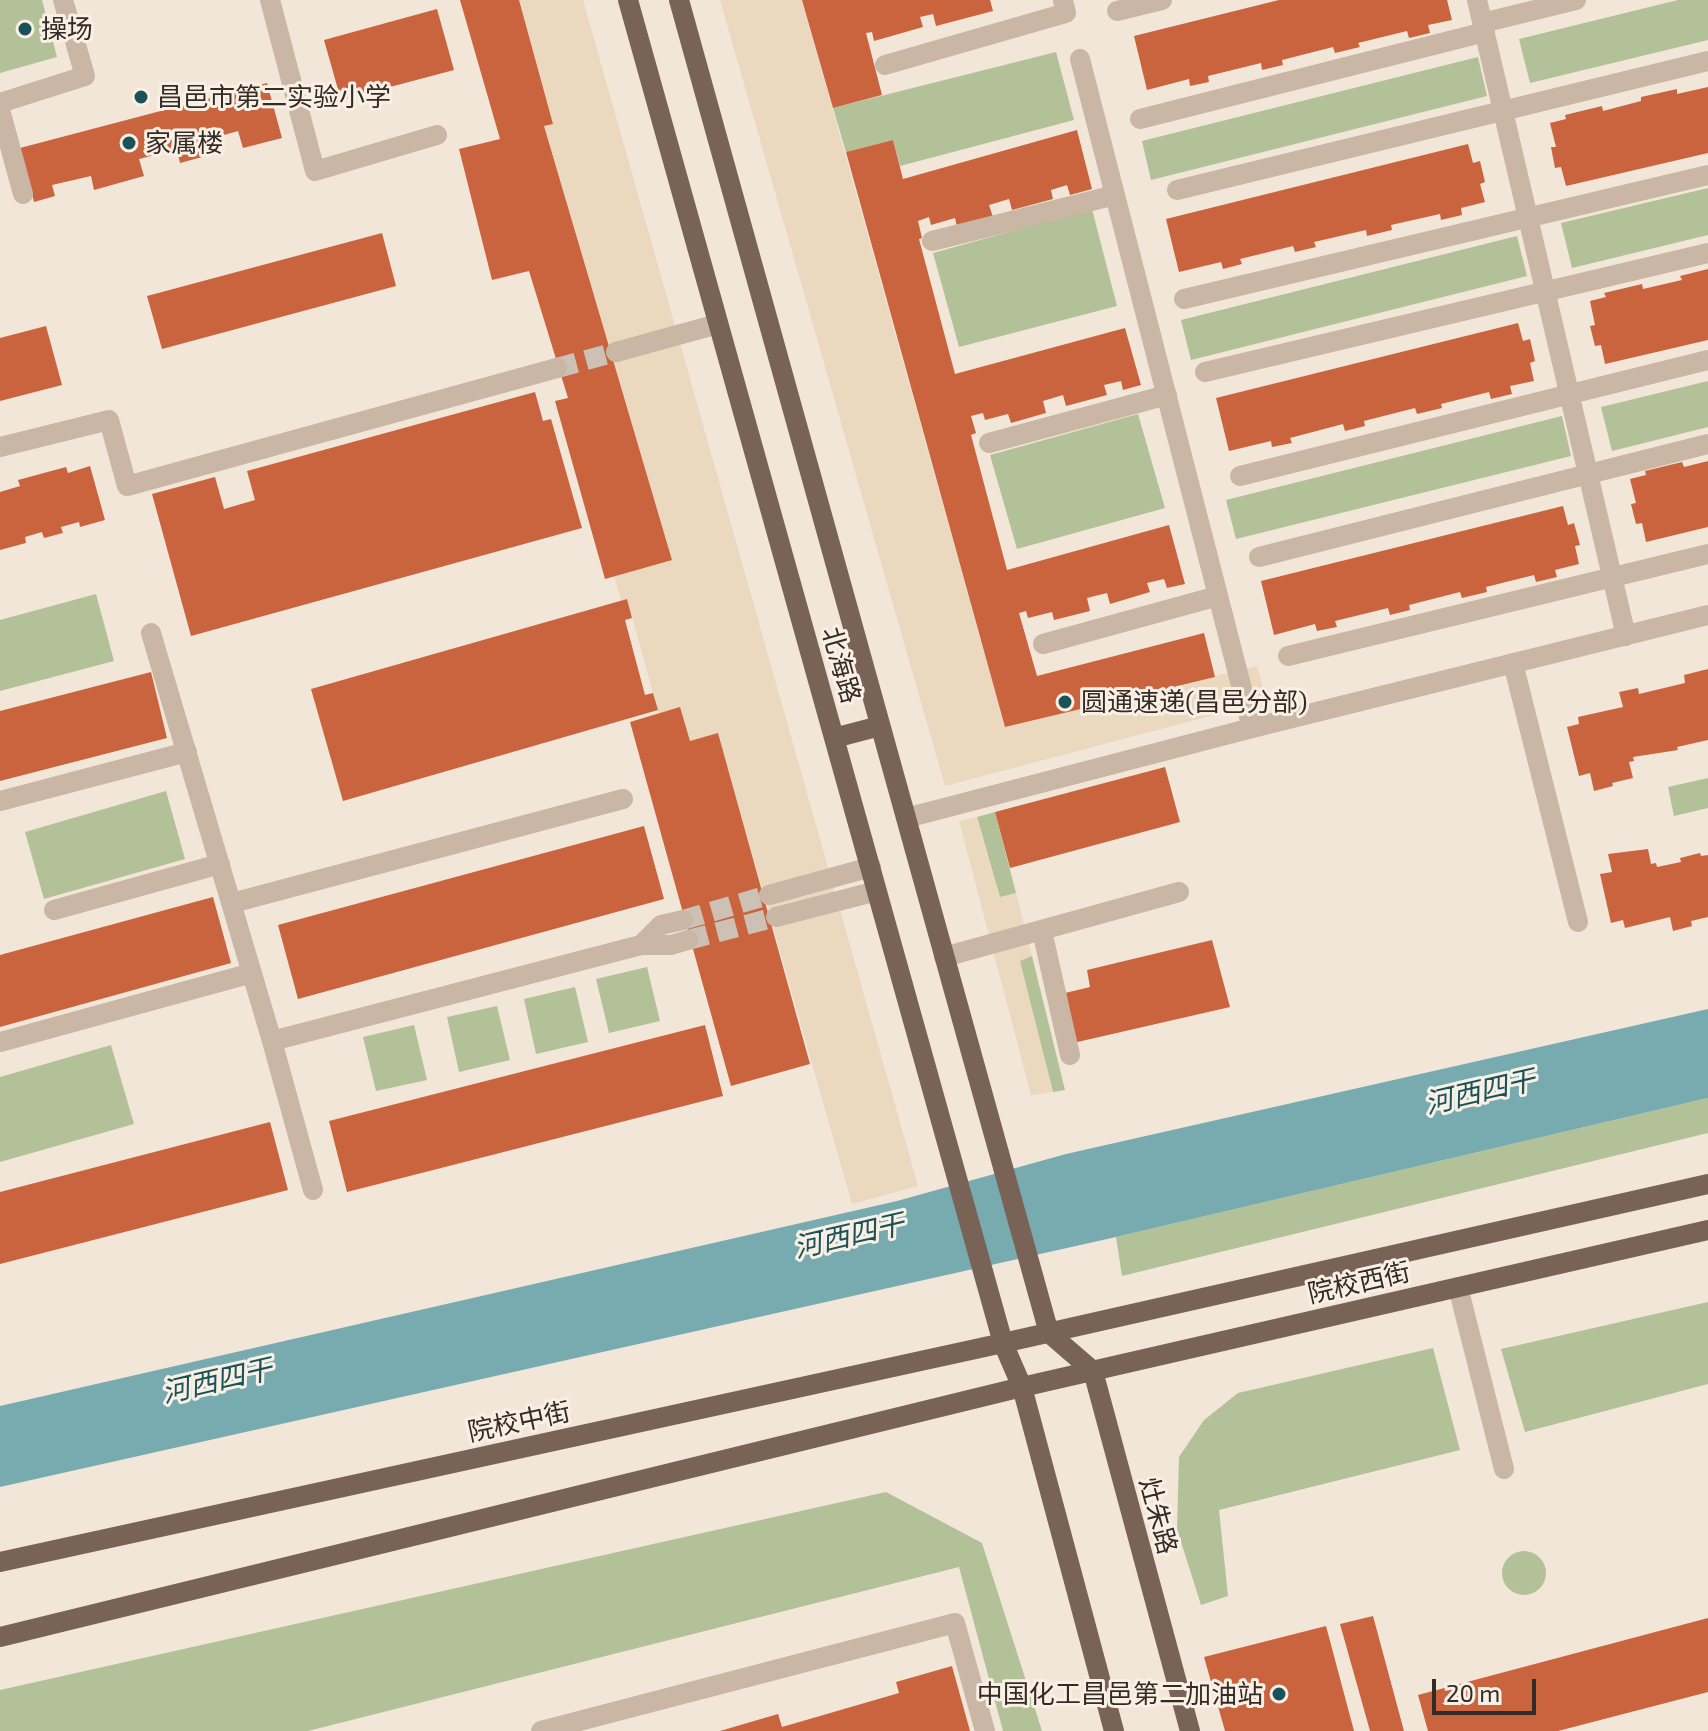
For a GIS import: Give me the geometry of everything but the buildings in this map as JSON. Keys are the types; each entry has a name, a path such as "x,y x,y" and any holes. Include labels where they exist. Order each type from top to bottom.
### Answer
{"main road":[{"name":"北海路","path":"628,0 1003,1343"},
{"name":"北海路","path":"679,0 1049,1333"},
{"path":"834,738 880,726"},
{"name":"院校西街","path":"1049,1333 1708,1184"},
{"name":"院校西街","path":"1022,1387 1708,1230"},
{"path":"1049,1333 1093,1371"},
{"name":"院校中街","path":"0,1562 1049,1333"},
{"path":"1003,1343 1022,1387 1114,1731"},
{"name":"灶朱路","path":"1093,1371 1190,1731"},
{"path":"0,1637 1022,1387"}],"street":[{"path":"0,103 85,76 63,0"},
{"path":"270,0 315,171 437,135"},
{"path":"885,65 1066,13 1063,0"},
{"path":"1117,11 1162,0"},
{"path":"1477,0 1626,636"},
{"path":"1140,119 1576,0"},
{"path":"1080,59 1252,728"},
{"path":"1177,190 1708,61"},
{"path":"0,110 23,194"},
{"path":"1184,299 1708,175"},
{"path":"932,241 1115,195"},
{"path":"1205,372 1708,253"},
{"path":"616,352 718,324"},
{"path":"1240,476 1708,360"},
{"path":"0,447 109,420 127,486 557,368"},
{"path":"989,443 1167,395"},
{"path":"1259,557 1708,444"},
{"path":"1288,656 1708,554"},
{"path":"1043,644 1218,596"},
{"path":"906,818 1708,615"},
{"path":"151,633 313,1190"},
{"path":"1513,663 1578,922"},
{"path":"0,801 187,752"},
{"path":"232,903 623,799"},
{"path":"54,910 220,864"},
{"path":"769,895 871,867"},
{"path":"776,917 877,891"},
{"path":"944,957 1179,892"},
{"path":"641,945 661,925 683,920"},
{"path":"1042,931 1070,1055"},
{"path":"272,1041 641,945 671,945 688,940"},
{"path":"0,1042 252,973"},
{"path":"1458,1287 1504,1469"},
{"path":"541,1731 955,1623 985,1731"}],"green space":[{"name":"操场","path":"0,0 42,0 57,57 0,73"},
{"path":"1678,0 1708,0 1708,40 1530,83 1519,39"},
{"path":"1056,52 1074,120 900,166 893,140 846,152 833,108"},
{"path":"1478,57 1487,96 1151,180 1142,141"},
{"path":"1708,188 1708,235 1572,268 1561,223"},
{"path":"1092,209 1117,306 959,347 933,253"},
{"path":"1517,236 1527,276 1191,360 1181,320"},
{"path":"1708,381 1708,427 1612,451 1601,407"},
{"path":"1138,414 1165,508 1017,549 990,455"},
{"path":"1562,416 1571,456 1236,539 1226,500"},
{"path":"96,594 114,661 0,691 0,620"},
{"path":"1708,778 1708,808 1674,816 1668,787"},
{"path":"166,791 185,859 44,899 25,832"},
{"path":"995,812 1016,893 1000,898 977,817"},
{"path":"1032,956 1065,1090 1053,1092 1019,960"},
{"path":"647,967 660,1021 609,1033 596,979"},
{"path":"575,987 588,1042 536,1054 524,999"},
{"path":"497,1006 510,1060 459,1072 447,1017"},
{"path":"414,1025 427,1080 376,1091 363,1037"},
{"path":"111,1045 134,1124 0,1162 0,1077"},
{"path":"1708,1098 1708,1133 1122,1276 1116,1237"},
{"path":"1708,1302 1708,1384 1525,1432 1501,1349"},
{"path":"1433,1348 1460,1450 1219,1510 1228,1596 1201,1605 1177,1529 1179,1457 1204,1420 1238,1393"},
{"path":"886,1492 982,1543 1042,1731 1003,1731 959,1567 308,1731 0,1731 0,1690"},
{"path":"1524,1551 1539,1558 1546,1573 1539,1588 1524,1595 1509,1588 1502,1573 1509,1558"}],"shaded area":[{"path":"519,0 583,0 918,1186 852,1204 718,734 690,741 680,708 659,714 627,599 621,600 614,576 672,559 544,126 553,123"},
{"path":"720,0 802,0 1005,727 1257,666 1267,701 945,786"},
{"path":"977,817 1000,897 1016,893 1032,956 1020,961 1053,1092 1031,1095 959,821"}],"water":[{"name":"河西四干","path":"1708,1009 1708,1098 1116,1237 0,1487 0,1406 897,1201 1066,1154"}],"tunnel":[{"path":"557,368 616,352"},
{"path":"683,920 769,895"},
{"path":"688,940 776,917"}],"place":[{"name":"操场","path":"25,29"},
{"name":"昌邑市第二实验小学","path":"141,97"},
{"name":"家属楼","path":"129,143"},
{"name":"圆通速递(昌邑分部)","path":"1065,702"},
{"name":"中国化工昌邑第二加油站","path":"1279,1694"}]}
